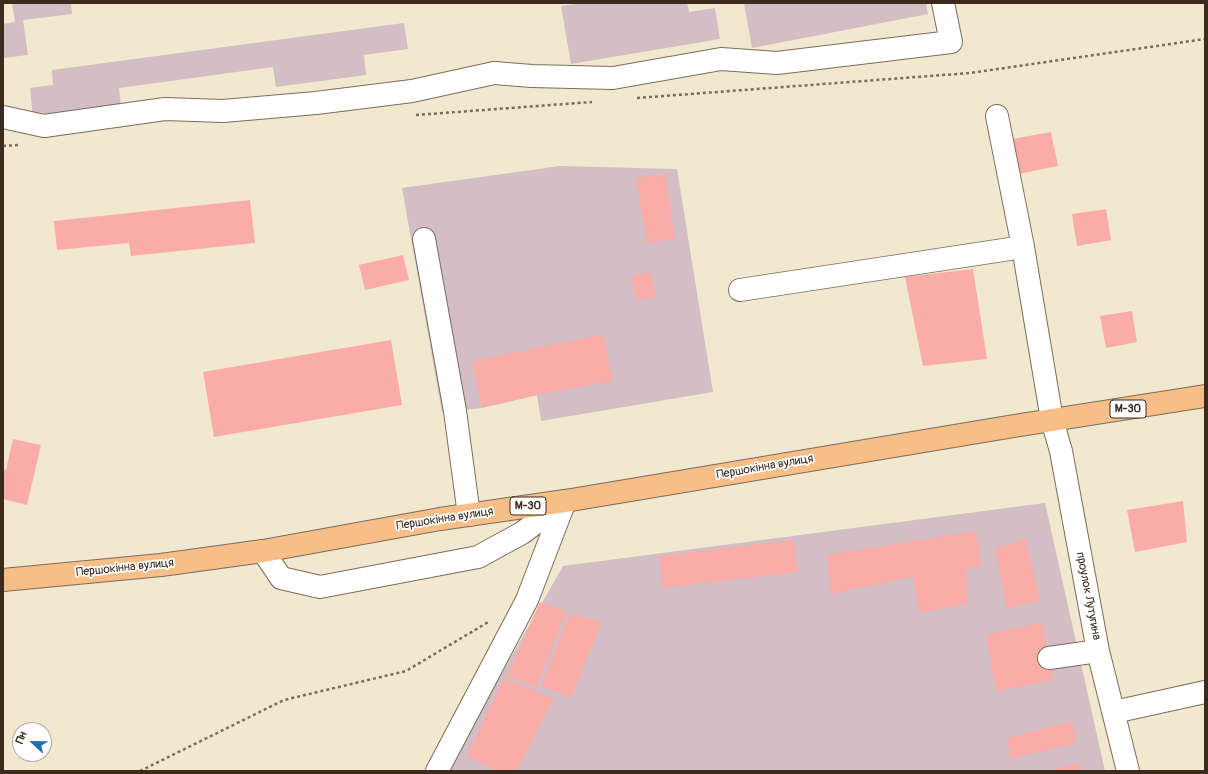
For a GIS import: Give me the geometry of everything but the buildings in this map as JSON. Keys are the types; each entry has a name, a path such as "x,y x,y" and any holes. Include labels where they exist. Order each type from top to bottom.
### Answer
{"highway":[{"name":"М-30","path":"1052,420 1205,396"},
{"name":"Першокінна вулиця","path":"3,580 161,565 263,551 469,515 565,501 1052,420"}],"street":[{"path":"3,117 44,126 165,109 223,111 316,103 412,91 494,73 532,76 613,78 721,59 777,63 951,42 943,3"},
{"name":"проулок Лутугина","path":"997,116 1023,247 1052,420 1061,451 1098,651 1128,771"},
{"path":"424,239 455,411 469,515"},
{"path":"740,290 1023,247"},
{"path":"263,551 281,578 320,587 478,557 522,534 565,501"},
{"path":"437,771 527,600 565,501"},
{"path":"1049,658 1098,651"},
{"path":"1114,712 1205,692"}],"path":[{"path":"140,771 284,700 406,671 494,619"}],"shaded area":[{"path":"12,3 71,3 72,14 23,20 28,55 3,58 3,24 15,22"},
{"path":"582,3 687,3 689,12 715,8 720,39 571,64 561,6"},
{"path":"744,3 926,3 928,14 752,48"},
{"path":"404,23 408,49 364,55 366,75 276,87 273,67 119,88 121,106 33,118 30,88 53,85 52,70"},
{"path":"560,166 677,169 713,392 541,421 537,395 482,408 442,412 402,188"},
{"path":"1045,503 1105,771 446,771 563,566"}]}
